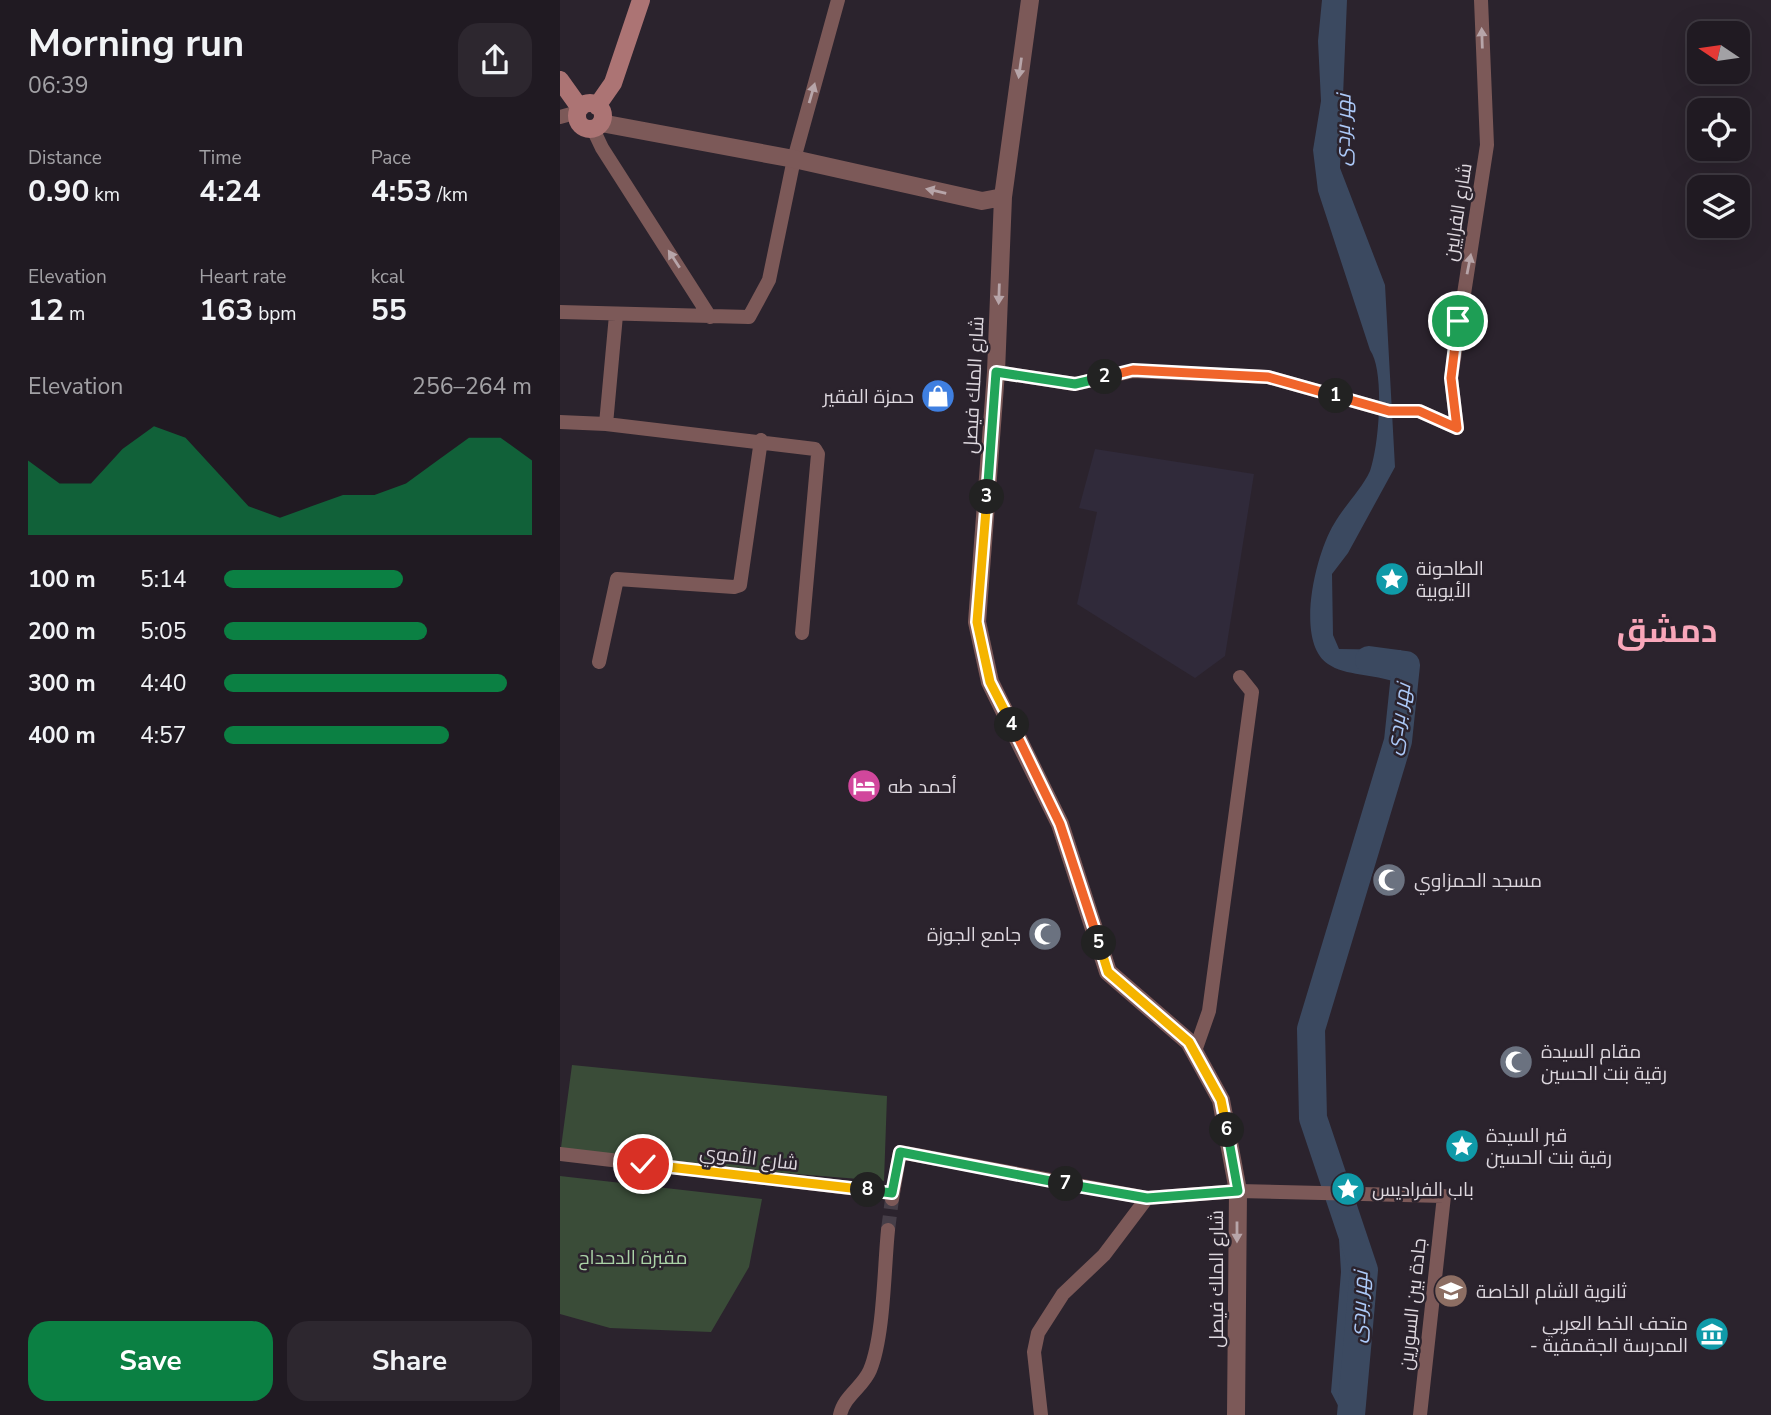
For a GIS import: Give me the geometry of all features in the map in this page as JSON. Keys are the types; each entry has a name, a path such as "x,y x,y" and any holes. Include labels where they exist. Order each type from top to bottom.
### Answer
{"main road":[{"path":"560,80 590,115 613,83 640,0"}],"street":[{"path":"560,312 749,317 769,280 794,159 838,0"},
{"name":"شارع الملك فيصل","path":"1030,0 1003,197 996,372 977,622 990,682 1060,824 1108,972 1189,1042 1221,1100 1238,1191 1236,1415"},
{"name":"شارع الفرايين","path":"996,372 1075,384 1133,370 1268,377 1389,411 1419,411 1457,428 1451,378 1487,145 1481,0"},
{"path":"590,115 602,148 710,317"},
{"path":"560,117 590,115 982,201 1003,197"},
{"path":"606,424 616,315"},
{"path":"560,422 606,424 761,440 815,449 818,454 802,634"},
{"path":"599,662 617,579 734,587 740,584 761,440"},
{"path":"1195,1051 1209,1011 1252,692 1240,677"},
{"name":"شارع الأموي","path":"560,1154 892,1196 900,1152 1147,1198"},
{"path":"1041,1415 1034,1352 1038,1333 1063,1294 1104,1255 1147,1198 1238,1191"},
{"name":"جادة بين السورين","path":"1238,1191 1444,1196 1420,1415"},
{"path":"840,1415 851,1394 869,1371 877,1339 888,1230"}],"shaded area":[{"path":"1095,449 1254,474 1225,656 1195,678 1077,604 1097,512 1079,508"}],"green space":[{"path":"572,1065 887,1096 884,1181 560,1155"},
{"name":"مقبرة الدحداح","path":"560,1176 762,1199 749,1267 711,1332 610,1328 560,1314"}],"water":[{"path":"1322,0 1347,0 1340,168 1385,285 1395,467 1348,553 1332,574 1333,635 1339,649 1401,650 1406,665 1403,697 1395,682 1343,671 1328,664 1318,653 1312,637 1311,596 1315,575 1327,537 1370,471 1379,409 1375,360 1318,191 1313,150 1321,101 1318,41"},
{"path":"1350,1229 1364,1270 1356,1366 1361,1382 1358,1415 1343,1415 1331,1392 1341,1272 1339,1239"}],"waterway":[{"name":"نهر بردى","path":"1351,1415 1364,1270 1313,1118 1311,1029 1398,741 1406,665 1369,660"}],"tunnel":[{"path":"888,1230 892,1199"}],"place":[{"name":"حمزة الفقير","path":"938,396"},
{"name":"الطاحونة الأيوبية","path":"1392,579"},
{"name":"أحمد طه","path":"864,786"},
{"name":"مسجد الحمزاوي","path":"1389,880"},
{"name":"جامع الجوزة","path":"1045,934"},
{"name":"مقام السيدة رقية بنت الحسين","path":"1516,1062"},
{"name":"قبر السيدة رقية بنت الحسين","path":"1462,1146"},
{"name":"باب الفراديس","path":"1348,1189"},
{"name":"ثانوية الشام الخاصة","path":"1451,1291"},
{"name":"متحف الخط العربي - المدرسة الجقمقية","path":"1712,1334"}],"district":[{"name":"دمشق","path":"1667,630"}],"route":[{"path":"643,1164 892,1193 900,1152 1147,1198 1238,1191 1221,1100 1189,1042 1108,972 1060,824 990,682 977,622 996,372 1075,384 1133,370 1268,377 1389,411 1419,411 1457,428 1451,378 1458,321"}]}
